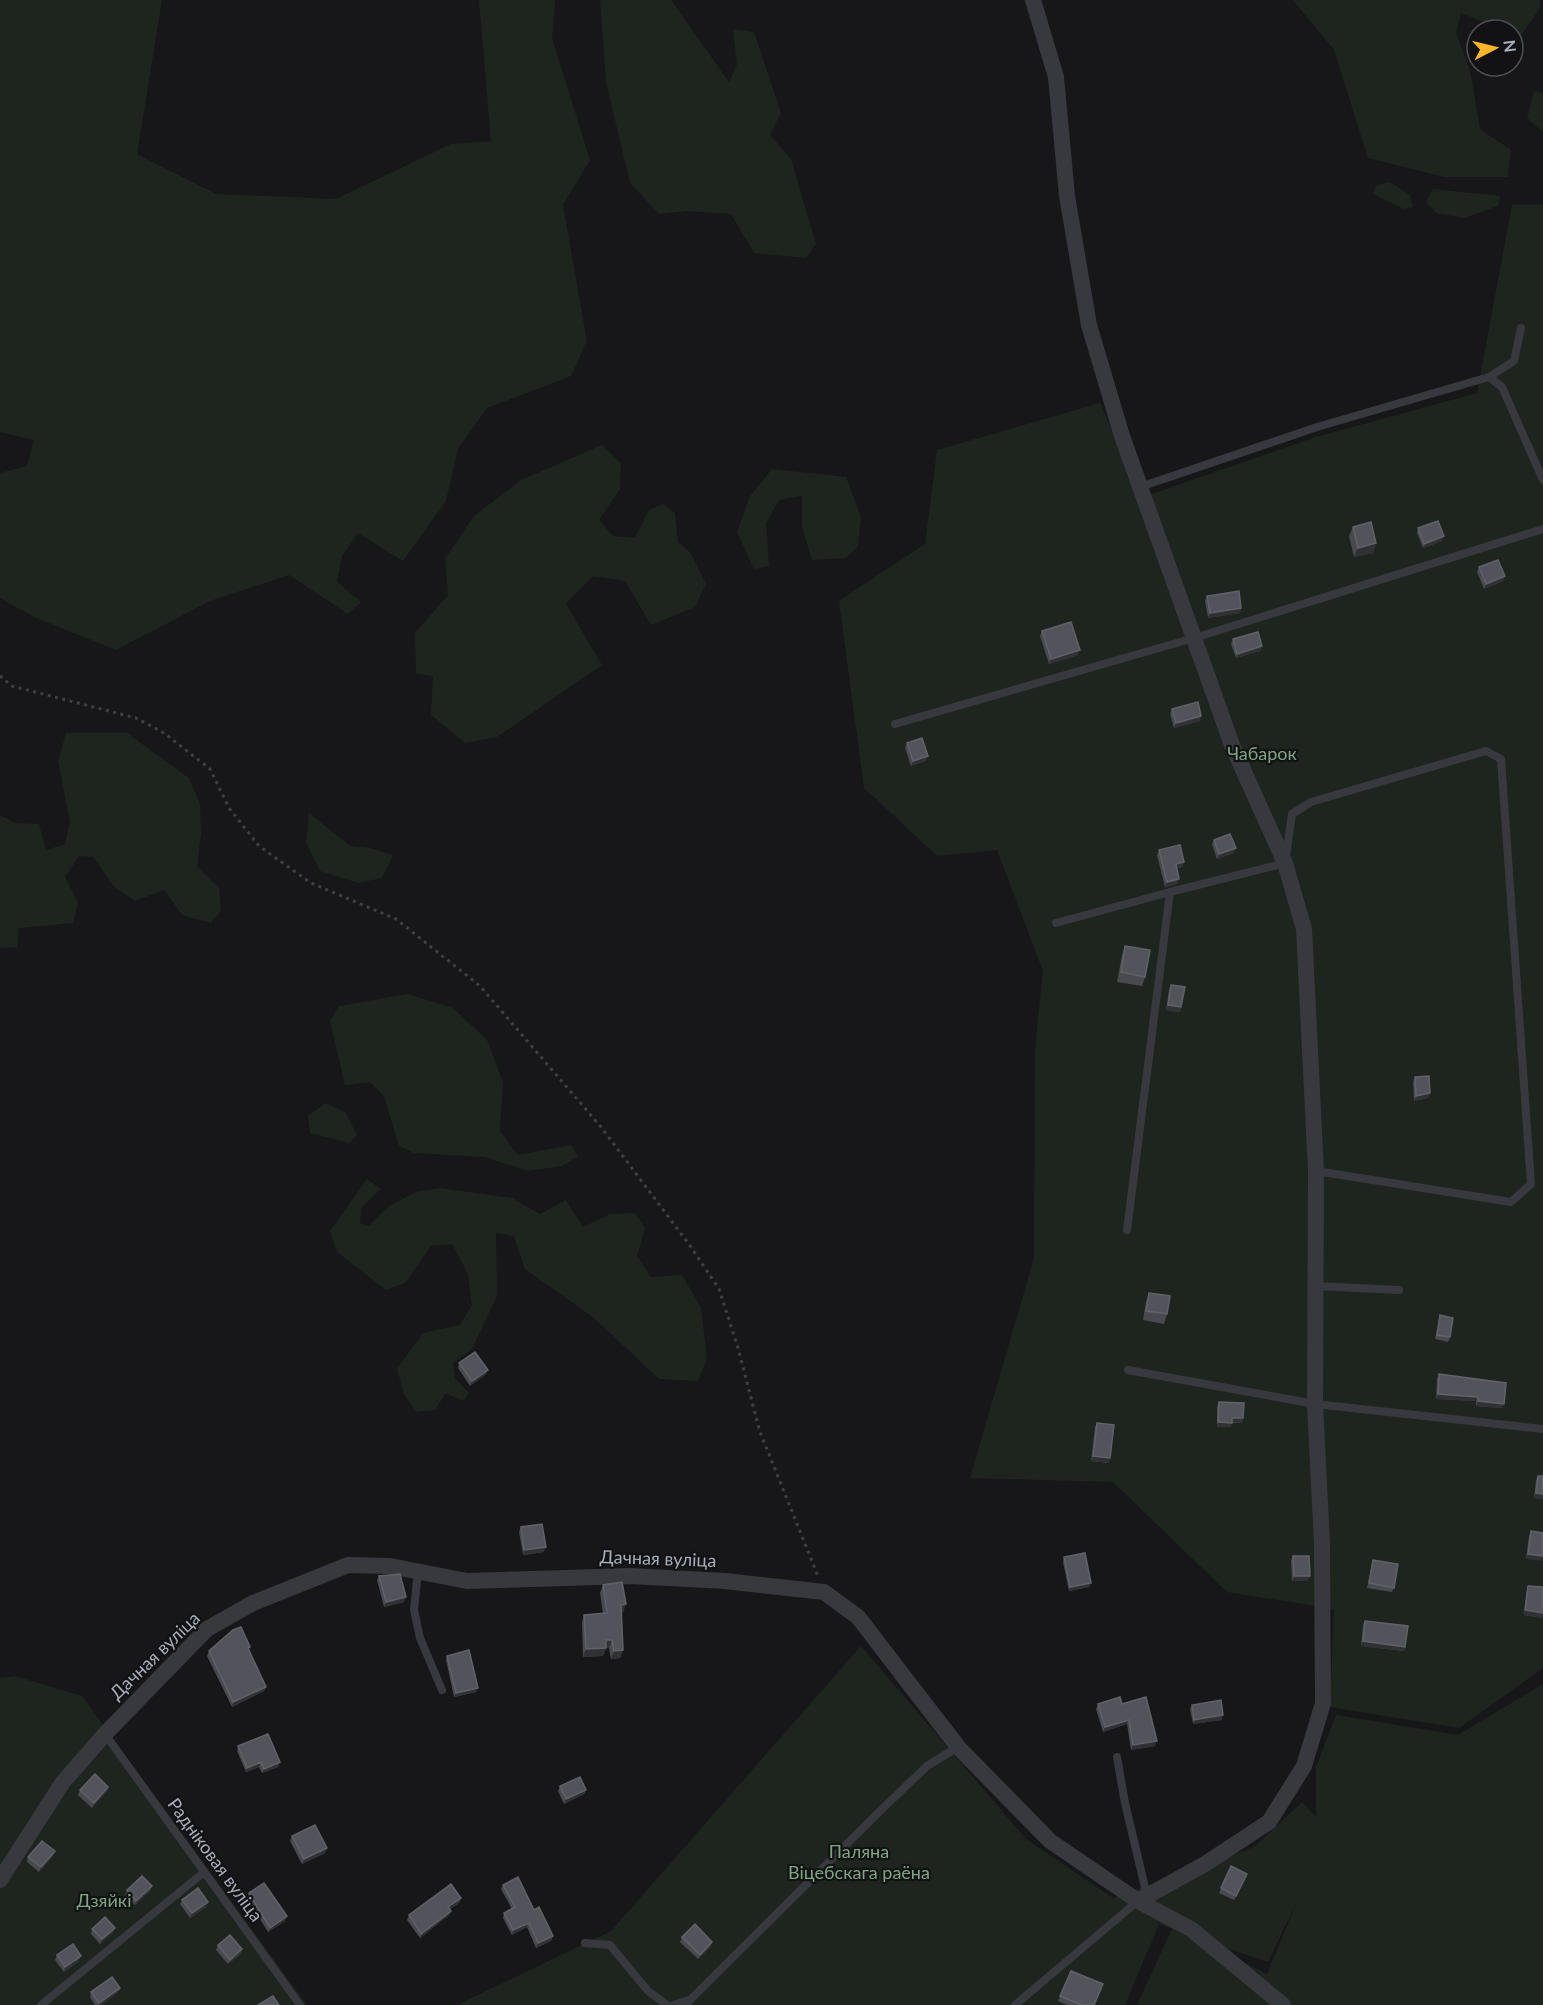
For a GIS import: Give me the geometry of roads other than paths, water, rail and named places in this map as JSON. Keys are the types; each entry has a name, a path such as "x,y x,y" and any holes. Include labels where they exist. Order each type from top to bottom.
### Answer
{"street":[{"path":"1034,0 1056,77 1067,195 1089,325 1122,436 1140,487 1232,745 1285,863 1304,929 1316,1171 1315,1404 1322,1543 1323,1702 1304,1766 1269,1822 1205,1864 1142,1899"},
{"name":"Дачная вуліца","path":"0,1880 63,1782 105,1734 207,1629 253,1604 348,1565 390,1566 467,1581 630,1576 724,1581 824,1592 858,1617 958,1747"},
{"path":"958,1747 1050,1841 1191,1929 1283,2005"}],"lane":[{"path":"1140,487 1317,427 1489,377 1514,361 1521,328"},
{"path":"1489,377 1502,387 1543,480"},
{"path":"895,724 1194,638 1543,529"},
{"path":"1056,923 1285,863 1293,814 1311,802 1486,751 1501,759 1531,1184 1511,1202 1316,1171"},
{"path":"1127,1230 1170,892"},
{"path":"1316,1286 1399,1290"},
{"path":"1128,1370 1315,1404 1543,1429"},
{"path":"418,1571 414,1610 420,1638 442,1690"},
{"name":"Радніковая вуліца","path":"105,1734 202,1873 300,2005"},
{"path":"674,2005 687,2002 927,1766 958,1747"},
{"path":"1015,2005 1142,1899 1117,1757"},
{"path":"41,2005 202,1873"},
{"path":"585,1942 610,1945 648,1991 668,2005"}],"park label":[{"name":"Чабарок","path":"1262,754"},
{"name":"Паляна Віцебскага раёна","path":"859,1862"},
{"name":"Дзяйкі","path":"104,1901"}]}
